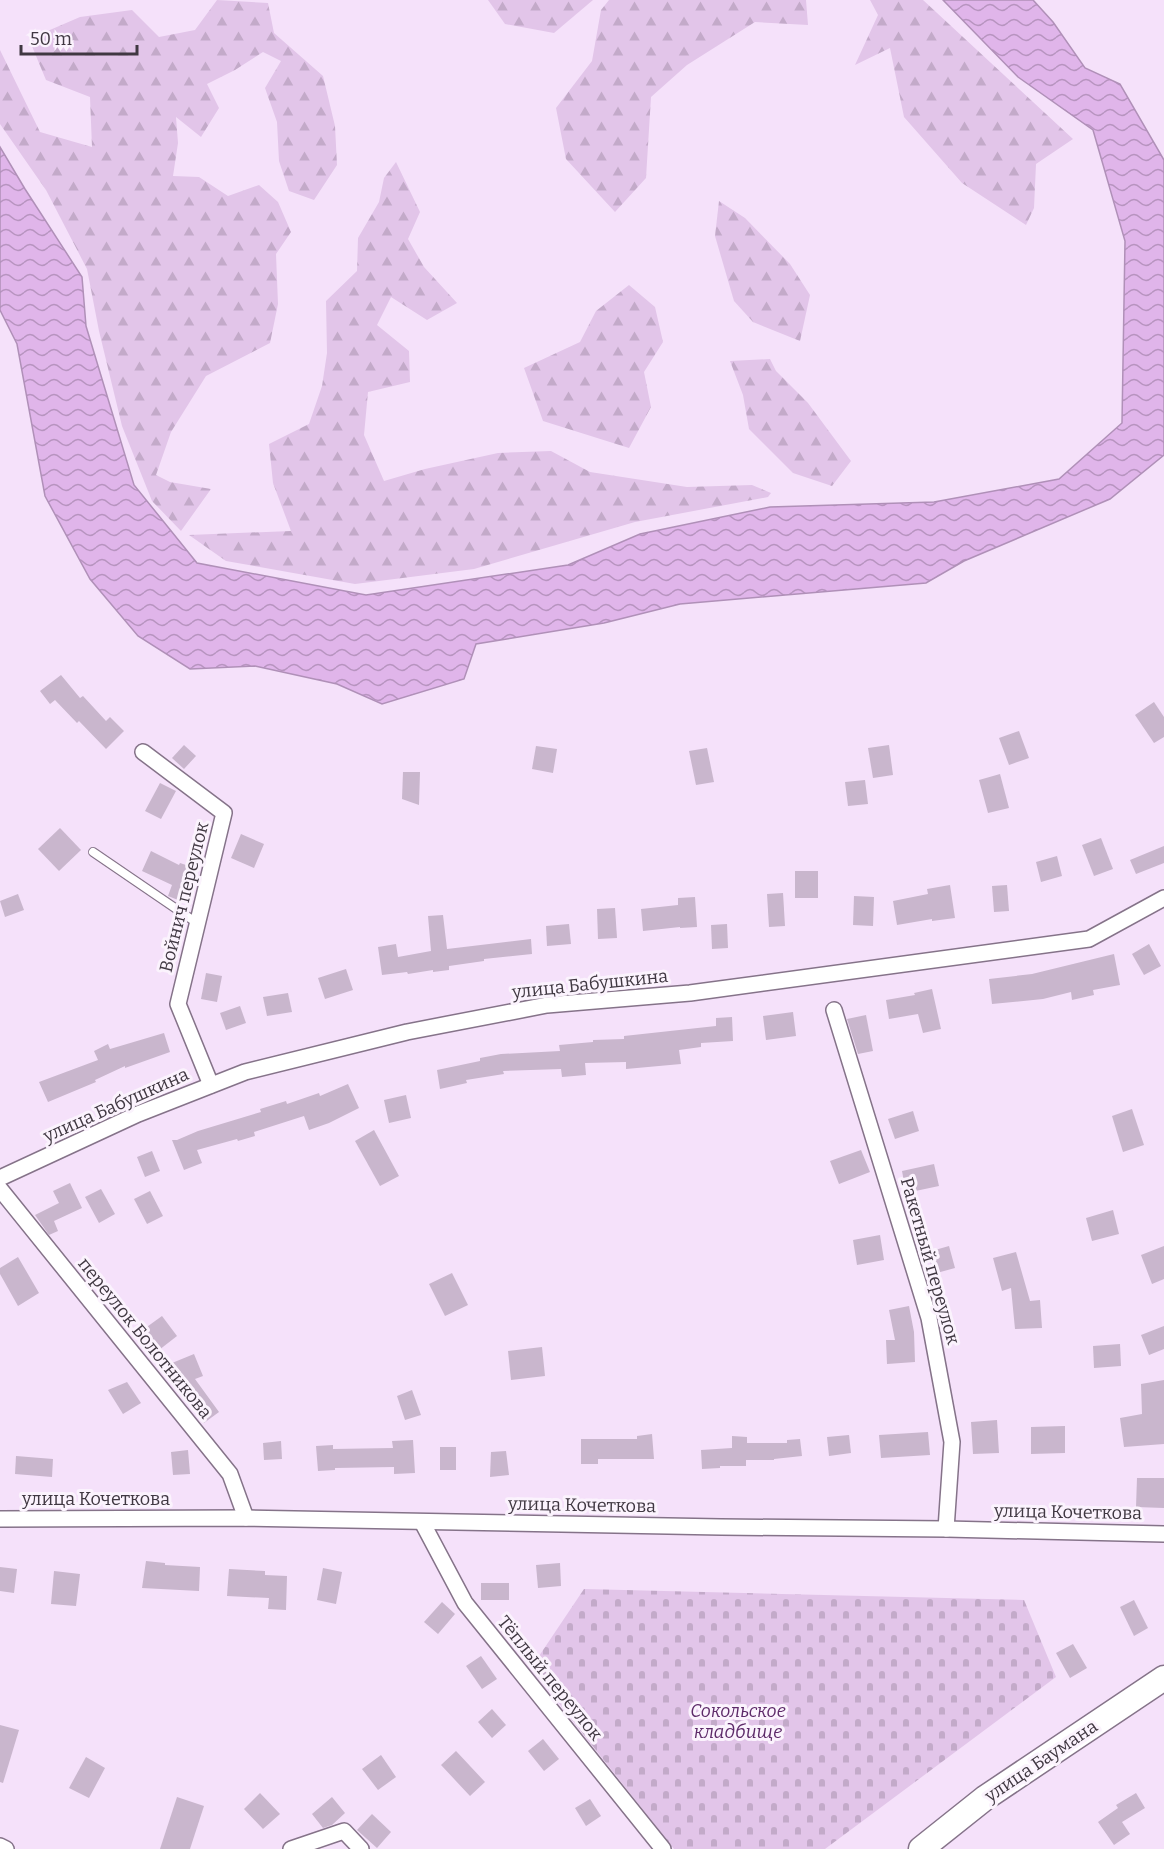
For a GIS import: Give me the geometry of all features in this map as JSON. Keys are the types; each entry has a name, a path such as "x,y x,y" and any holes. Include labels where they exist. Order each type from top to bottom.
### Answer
{"main road":[{"name":"улица Баумана","path":"921,1849 985,1798 1164,1678"}],"street":[{"name":"Войнич переулок","path":"143,752 224,813 178,1004 211,1085"},
{"name":"улица Бабушкина","path":"0,1178 138,1114 245,1072 407,1032 548,1005 701,991 1089,939 1164,898"},
{"name":"Ракетный переулок","path":"834,1010 929,1318 952,1442 946,1528"},
{"name":"переулок Болотникова","path":"0,1189 230,1474 246,1518"},
{"name":"улица Кочеткова","path":"0,1519 246,1518 733,1527 946,1528 1164,1534"},
{"name":"Тёплый переулок","path":"422,1522 465,1603 663,1849"},
{"path":"291,1849 344,1831 361,1849"},
{"path":"0,1846 6,1849"}],"lane":[{"path":"93,852 197,923"}],"green space":[{"path":"217,0 268,3 274,33 323,76 335,126 337,165 314,200 289,191 279,161 277,122 265,88 281,61 263,52 207,84 219,108 201,137 176,117 178,143 173,176 199,177 228,196 259,185 278,202 291,232 276,254 278,304 270,343 206,376 171,432 156,475 170,482 211,489 181,531 152,501 122,426 87,269 46,190 0,124 0,50 40,132 92,147 90,97 46,80 29,39 80,17 132,10 159,37 195,30"},
{"path":"488,0 593,0 554,33 505,24"},
{"path":"609,0 806,0 808,25 755,22 687,65 651,97 646,178 615,212 566,159 556,108 592,61 601,10"},
{"path":"870,0 923,0 1073,139 1036,164 1034,208 1026,225 962,183 904,117 890,48 855,65 878,15"},
{"path":"396,162 420,212 408,239 424,267 457,303 427,320 391,297 377,325 409,351 410,382 368,392 364,435 384,481 425,469 498,453 551,451 590,472 687,487 752,485 771,493 768,497 635,522 474,569 355,584 226,561 189,535 291,531 273,483 269,444 309,424 322,386 327,353 326,301 357,271 358,238 379,202 384,178"},
{"path":"719,201 745,218 790,264 810,295 800,341 753,322 734,301 715,236"},
{"path":"629,285 655,307 663,342 644,372 651,407 629,448 543,421 524,368 580,342 596,311"},
{"path":"770,359 776,371 808,403 851,461 832,486 793,473 749,429 743,395 730,361"},
{"name":"Сокольское кладбище","path":"584,1589 1024,1600 1056,1677 825,1849 674,1849 531,1668"}],"water":[{"path":"943,0 1033,0 1053,22 1085,68 1120,84 1164,160 1164,455 1110,499 964,561 926,583 680,604 604,623 476,644 464,679 382,704 337,684 255,666 190,669 138,636 90,579 45,496 17,344 0,310 0,147 82,277 86,326 134,485 197,563 366,595 568,565 640,534 770,507 934,502 1059,479 1122,423 1125,241 1093,130 1018,77"}],"building":[{"path":"61,675 80,698 83,696 106,721 110,717 124,731 106,749 79,721 77,723 55,700 50,704 40,691"},
{"path":"1154,702 1164,717 1164,737 1154,743 1135,715"},
{"path":"1019,731 1029,758 1009,765 999,738"},
{"path":"184,745 196,756 184,769 172,758"},
{"path":"889,745 893,775 873,778 868,748"},
{"path":"536,746 557,749 553,773 532,769"},
{"path":"707,748 714,782 696,785 689,751"},
{"path":"403,772 420,772 419,805 402,799"},
{"path":"1000,774 1009,808 988,813 979,780"},
{"path":"865,780 868,804 848,806 845,782"},
{"path":"160,783 176,791 161,819 145,811"},
{"path":"60,828 81,850 59,871 38,849"},
{"path":"241,834 264,844 254,868 231,858"},
{"path":"1101,838 1113,869 1094,876 1082,845"},
{"path":"1164,846 1164,863 1136,874 1130,860"},
{"path":"151,851 179,865 180,863 195,868 183,902 168,896 172,885 142,871"},
{"path":"1057,856 1062,876 1041,882 1036,862"},
{"path":"795,871 818,871 818,898 795,898"},
{"path":"950,885 955,918 897,925 893,901 928,894 927,889"},
{"path":"1007,885 1009,911 994,912 992,886"},
{"path":"783,893 785,926 769,927 767,894"},
{"path":"18,894 24,910 5,917 0,901"},
{"path":"854,896 874,897 873,926 853,925"},
{"path":"695,897 697,927 643,931 641,909 678,905 678,898"},
{"path":"615,908 617,938 598,939 597,909"},
{"path":"443,915 447,949 531,939 532,954 484,959 484,961 449,966 449,970 382,975 378,947 396,944 398,957 431,951 428,916"},
{"path":"569,924 571,944 547,946 546,926"},
{"path":"727,924 728,948 712,949 711,925"},
{"path":"1149,944 1161,966 1144,975 1132,954"},
{"path":"1114,954 1120,985 1093,990 1094,995 1072,1000 1071,992 1043,999 992,1004 989,979 1032,974"},
{"path":"346,969 353,990 325,999 318,978"},
{"path":"206,973 222,976 217,1002 201,999"},
{"path":"932,989 941,1029 923,1033 918,1014 889,1019 886,1000 915,995 914,993"},
{"path":"288,993 292,1012 267,1016 263,997"},
{"path":"240,1006 246,1023 226,1030 220,1013"},
{"path":"793,1012 796,1036 766,1040 763,1016"},
{"path":"866,1015 873,1051 858,1054 847,1019"},
{"path":"732,1017 733,1041 701,1043 701,1047 679,1050 681,1064 626,1069 626,1062 585,1063 586,1075 562,1077 561,1069 503,1071 504,1074 466,1080 467,1083 440,1089 437,1070 480,1061 480,1058 501,1054 560,1051 559,1045 593,1042 593,1040 624,1039 624,1036 716,1026 716,1018"},
{"path":"164,1033 170,1052 125,1068 125,1066 95,1080 96,1082 48,1102 39,1082 98,1060 94,1051 108,1044 110,1049"},
{"path":"348,1084 359,1108 309,1130 304,1116 254,1132 255,1136 197,1150 202,1163 184,1170 172,1140 261,1112 260,1109 286,1101 287,1104 319,1093 320,1096"},
{"path":"406,1095 411,1118 389,1123 384,1100"},
{"path":"1132,1109 1144,1145 1123,1152 1112,1116"},
{"path":"913,1111 919,1131 895,1139 888,1119"},
{"path":"374,1130 399,1176 380,1186 355,1141"},
{"path":"861,1150 870,1172 839,1184 830,1161"},
{"path":"152,1151 160,1171 145,1177 137,1157"},
{"path":"934,1164 939,1186 906,1193 902,1171"},
{"path":"70,1183 82,1208 54,1221 58,1231 49,1235 35,1215 59,1203 53,1191"},
{"path":"101,1189 115,1214 99,1223 85,1197"},
{"path":"150,1191 163,1216 147,1224 134,1199"},
{"path":"1113,1210 1119,1234 1092,1241 1086,1218"},
{"path":"880,1235 884,1260 857,1265 853,1240"},
{"path":"949,1246 955,1268 933,1274 928,1252"},
{"path":"1164,1246 1164,1279 1152,1284 1141,1255"},
{"path":"1016,1252 1030,1301 1040,1300 1042,1328 1015,1329 1011,1288 1002,1291 993,1258"},
{"path":"18,1257 39,1293 18,1306 0,1274 0,1268"},
{"path":"452,1273 468,1305 445,1316 429,1284"},
{"path":"909,1306 914,1332 915,1362 887,1364 886,1340 895,1340 889,1310"},
{"path":"162,1316 177,1336 159,1350 144,1329"},
{"path":"1164,1326 1164,1349 1149,1355 1141,1335"},
{"path":"1120,1344 1121,1366 1094,1368 1093,1346"},
{"path":"542,1347 545,1376 511,1380 508,1351"},
{"path":"194,1354 203,1376 195,1379 219,1412 204,1423 187,1400 172,1363"},
{"path":"1164,1380 1164,1444 1124,1447 1120,1418 1142,1414 1141,1384"},
{"path":"127,1382 141,1403 123,1414 108,1390"},
{"path":"412,1390 421,1415 405,1420 397,1396"},
{"path":"997,1420 999,1453 973,1454 971,1422"},
{"path":"1065,1426 1065,1453 1031,1454 1031,1427"},
{"path":"928,1432 930,1455 881,1458 879,1435"},
{"path":"652,1434 654,1459 598,1459 598,1464 581,1464 581,1439 637,1439 637,1436"},
{"path":"849,1435 851,1453 829,1456 827,1437"},
{"path":"732,1436 747,1437 747,1443 787,1443 787,1440 800,1439 802,1456 774,1460 746,1460 746,1466 702,1469 701,1450 732,1448"},
{"path":"413,1440 415,1473 394,1474 394,1467 335,1468 335,1470 318,1471 316,1446 333,1445 333,1449 393,1448 392,1441"},
{"path":"281,1441 282,1459 264,1460 263,1443"},
{"path":"440,1447 456,1447 456,1470 440,1470"},
{"path":"188,1450 190,1474 173,1475 171,1452"},
{"path":"506,1451 509,1475 490,1477 491,1452"},
{"path":"16,1456 53,1459 52,1477 15,1474"},
{"path":"1137,1478 1164,1478 1164,1508 1136,1507"},
{"path":"146,1561 165,1563 165,1565 200,1567 199,1591 142,1588"},
{"path":"560,1563 561,1586 538,1588 536,1565"},
{"path":"0,1567 17,1569 14,1593 0,1591"},
{"path":"323,1568 342,1572 336,1604 317,1600"},
{"path":"229,1569 265,1571 265,1575 287,1576 286,1610 268,1609 269,1598 227,1596"},
{"path":"54,1571 80,1574 76,1606 51,1604"},
{"path":"481,1583 509,1583 509,1600 481,1600"},
{"path":"1134,1600 1148,1628 1134,1636 1120,1607"},
{"path":"442,1602 455,1614 438,1634 424,1622"},
{"path":"1073,1644 1087,1668 1070,1678 1056,1653"},
{"path":"481,1656 497,1679 482,1689 466,1666"},
{"path":"492,1709 506,1725 492,1738 478,1722"},
{"path":"0,1725 19,1730 3,1783 0,1782"},
{"path":"543,1739 559,1759 544,1771 528,1751"},
{"path":"456,1751 485,1782 470,1796 441,1765"},
{"path":"381,1755 396,1777 378,1790 362,1769"},
{"path":"86,1757 105,1768 89,1798 69,1788"},
{"path":"260,1793 280,1814 263,1829 244,1809"},
{"path":"1136,1793 1145,1808 1122,1822 1130,1834 1114,1845 1098,1822 1118,1808 1116,1805"},
{"path":"177,1797 204,1806 190,1849 160,1849"},
{"path":"332,1797 345,1813 332,1825 323,1828 312,1814"},
{"path":"590,1799 601,1816 586,1826 575,1808"},
{"path":"372,1814 391,1832 377,1848 357,1830"}]}
